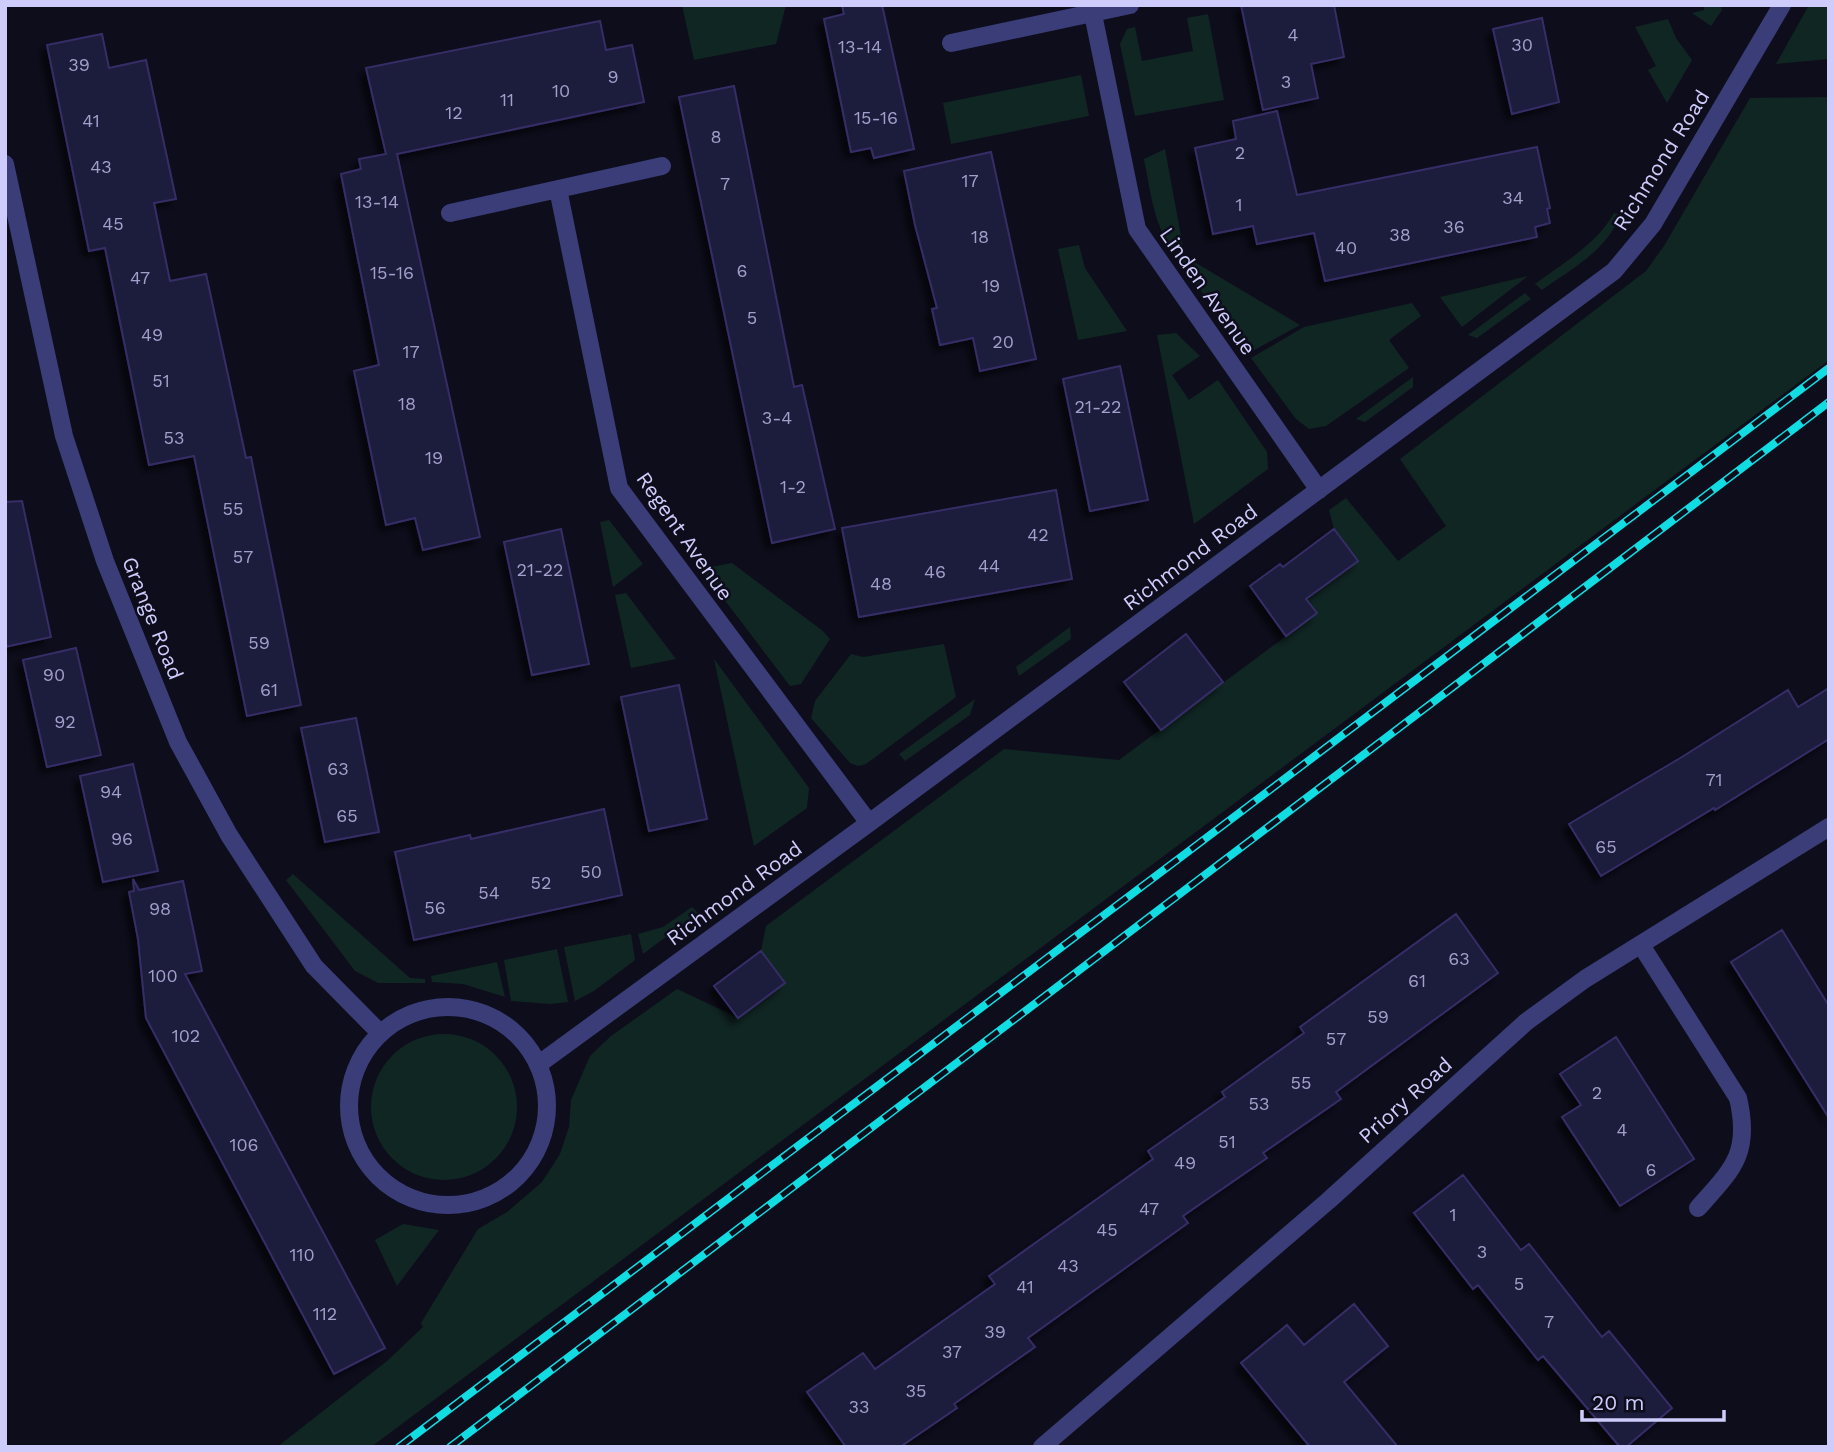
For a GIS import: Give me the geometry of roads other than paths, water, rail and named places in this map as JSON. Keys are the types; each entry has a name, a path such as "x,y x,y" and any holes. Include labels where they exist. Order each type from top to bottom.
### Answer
{"street":[{"path":"951,43 1130,5"},
{"name":"Richmond Road","path":"539,1064 1614,271 1653,224 1782,5"},
{"name":"Linden Avenue","path":"1093,14 1137,229 1319,490"},
{"name":"Grange Road","path":"5,164 64,436 105,561 178,742 229,835 314,966 380,1033"},
{"path":"450,212 662,166"},
{"name":"Regent Avenue","path":"558,189 619,488 869,823"},
{"name":"Priory Road","path":"1042,1447 1328,1200 1526,1022 1585,979 1829,827"},
{"path":"1641,945 1738,1098 1744,1124 1740,1150 1727,1176 1698,1208"},
{"path":"436,1007 467,1008 496,1019 521,1038 539,1064 547,1097 545,1130 531,1160 508,1185 479,1200 446,1205 412,1198 384,1181 362,1156 350,1124 350,1091 360,1059 380,1033 406,1016 436,1007"}],"railway":[{"path":"399,1447 1829,368"},
{"path":"450,1447 1829,402"}]}
